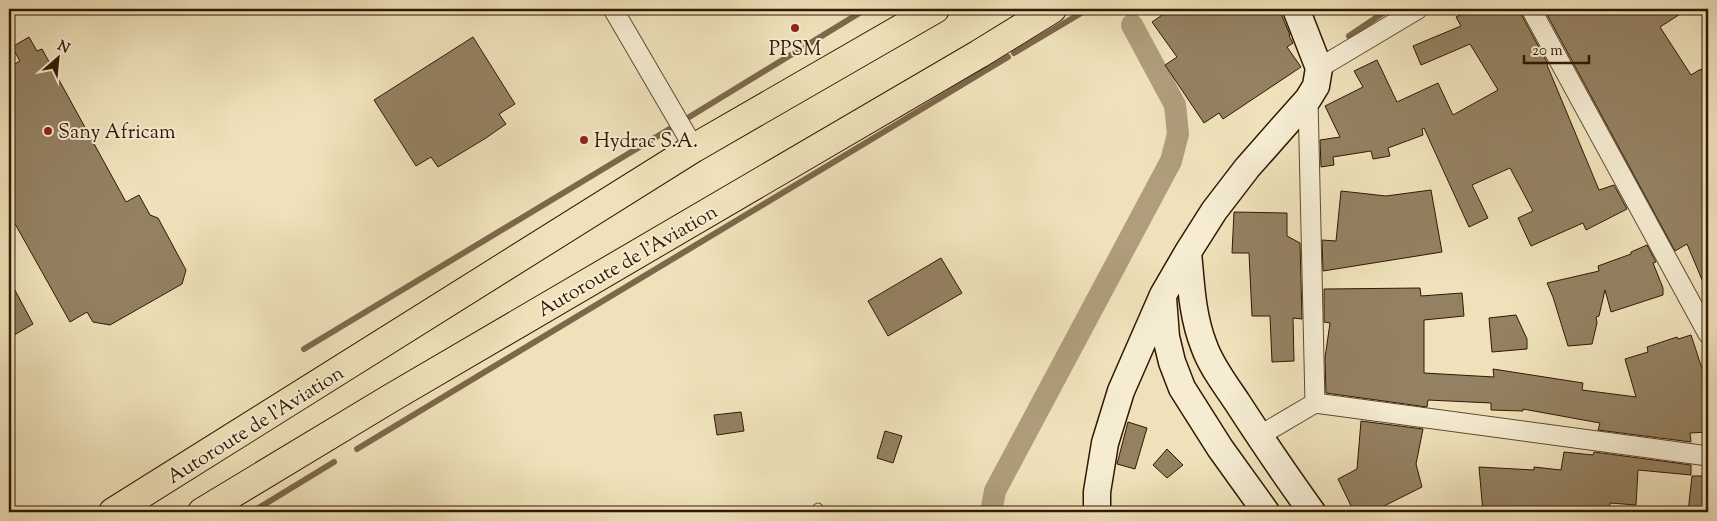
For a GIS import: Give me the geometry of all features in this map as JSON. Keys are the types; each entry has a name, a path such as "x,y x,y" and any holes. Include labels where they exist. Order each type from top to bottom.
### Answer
{"highway":[{"name":"Autoroute de l'Aviation","path":"113,512 694,148 935,9"},
{"name":"Autoroute de l'Aviation","path":"202,512 392,398 979,54 1052,9"}],"main road":[{"path":"1097,512 1097,492 1105,443 1121,390 1163,295 1214,212 1247,168 1308,99 1316,86 1319,68 1296,9"},
{"path":"1188,252 1192,296 1204,346 1216,370 1312,512"},
{"path":"1163,295 1166,337 1172,362 1182,388 1220,448 1266,512"}],"street":[{"path":"613,9 694,148"},
{"path":"1319,68 1418,9"},
{"path":"1531,9 1708,334"},
{"path":"1308,99 1315,403"},
{"path":"1259,436 1315,403 1708,456"}],"building":[{"path":"1171,9 1279,9 1293,43 1287,47 1301,67 1223,119 1219,113 1204,123 1165,65 1177,57 1152,22"},
{"path":"1473,9 1520,9 1548,64 1599,190 1614,185 1627,209 1586,230 1583,223 1531,246 1518,218 1533,211 1510,168 1472,185 1488,218 1469,227 1424,128 1422,129 1423,135 1388,148 1390,156 1373,159 1371,151 1333,157 1334,165 1321,167 1320,140 1340,137 1325,106 1363,87 1354,71 1377,60 1397,102 1438,83 1453,115 1498,90 1470,44 1421,65 1413,46 1461,26 1456,17"},
{"path":"1544,9 1688,9 1660,27 1691,75 1701,69 1708,82 1708,294 1687,244 1675,251"},
{"name":"Sany Africam","path":"29,37 37,51 42,49 126,202 139,195 150,215 158,218 186,270 182,284 110,325 93,322 87,312 70,322 9,213 9,67 20,61 12,47"},
{"path":"473,37 515,104 499,114 506,124 486,138 438,167 431,157 416,166 374,100"},
{"path":"1431,190 1442,252 1323,271 1322,240 1336,241 1341,191 1386,196"},
{"path":"1234,212 1287,213 1287,236 1300,243 1302,319 1293,318 1294,361 1272,362 1270,316 1252,316 1249,253 1232,253"},
{"path":"1647,245 1656,262 1653,263 1663,288 1663,295 1611,312 1605,290 1599,316 1596,317 1597,323 1592,344 1568,346 1547,283 1599,271 1598,266 1631,254 1631,252"},
{"path":"941,258 962,293 888,336 868,301"},
{"path":"9,279 33,324 9,338"},
{"path":"1420,288 1421,296 1462,293 1464,316 1424,320 1424,373 1494,377 1493,369 1583,383 1582,390 1636,397 1625,359 1648,352 1647,347 1677,337 1678,339 1691,335 1708,387 1708,432 1690,433 1691,442 1598,430 1600,423 1523,409 1523,411 1491,410 1491,403 1428,400 1427,407 1326,393 1325,358 1330,323 1324,322 1324,289"},
{"path":"1516,315 1527,339 1527,349 1492,352 1489,318"},
{"path":"741,412 744,431 717,435 714,415"},
{"path":"1361,421 1423,429 1416,464 1422,487 1372,512 1354,512 1338,479 1357,469"},
{"path":"1128,422 1147,428 1135,469 1117,464"},
{"path":"885,431 902,436 893,463 877,458"},
{"path":"1167,449 1183,465 1167,478 1153,465"},
{"path":"1564,452 1593,455 1594,452 1691,465 1691,475 1638,470 1636,505 1610,503 1609,512 1483,512 1479,467 1534,470 1534,467 1561,470"},
{"path":"1692,476 1708,476 1708,512 1688,512"}],"waterway":[{"path":"304,349 866,9"},
{"path":"1014,53 1088,9"},
{"path":"1349,36 1389,9"},
{"path":"991,512 995,491 1171,161 1178,134 1175,105 1132,25"},
{"path":"357,449 1008,57"},
{"path":"252,512 334,462"},
{"path":"573,512 645,510 646,512"}],"place":[{"name":"PPSM","path":"795,28"},
{"name":"Sany Africam","path":"48,131"},
{"name":"Hydrac S.A.","path":"584,140"}]}
